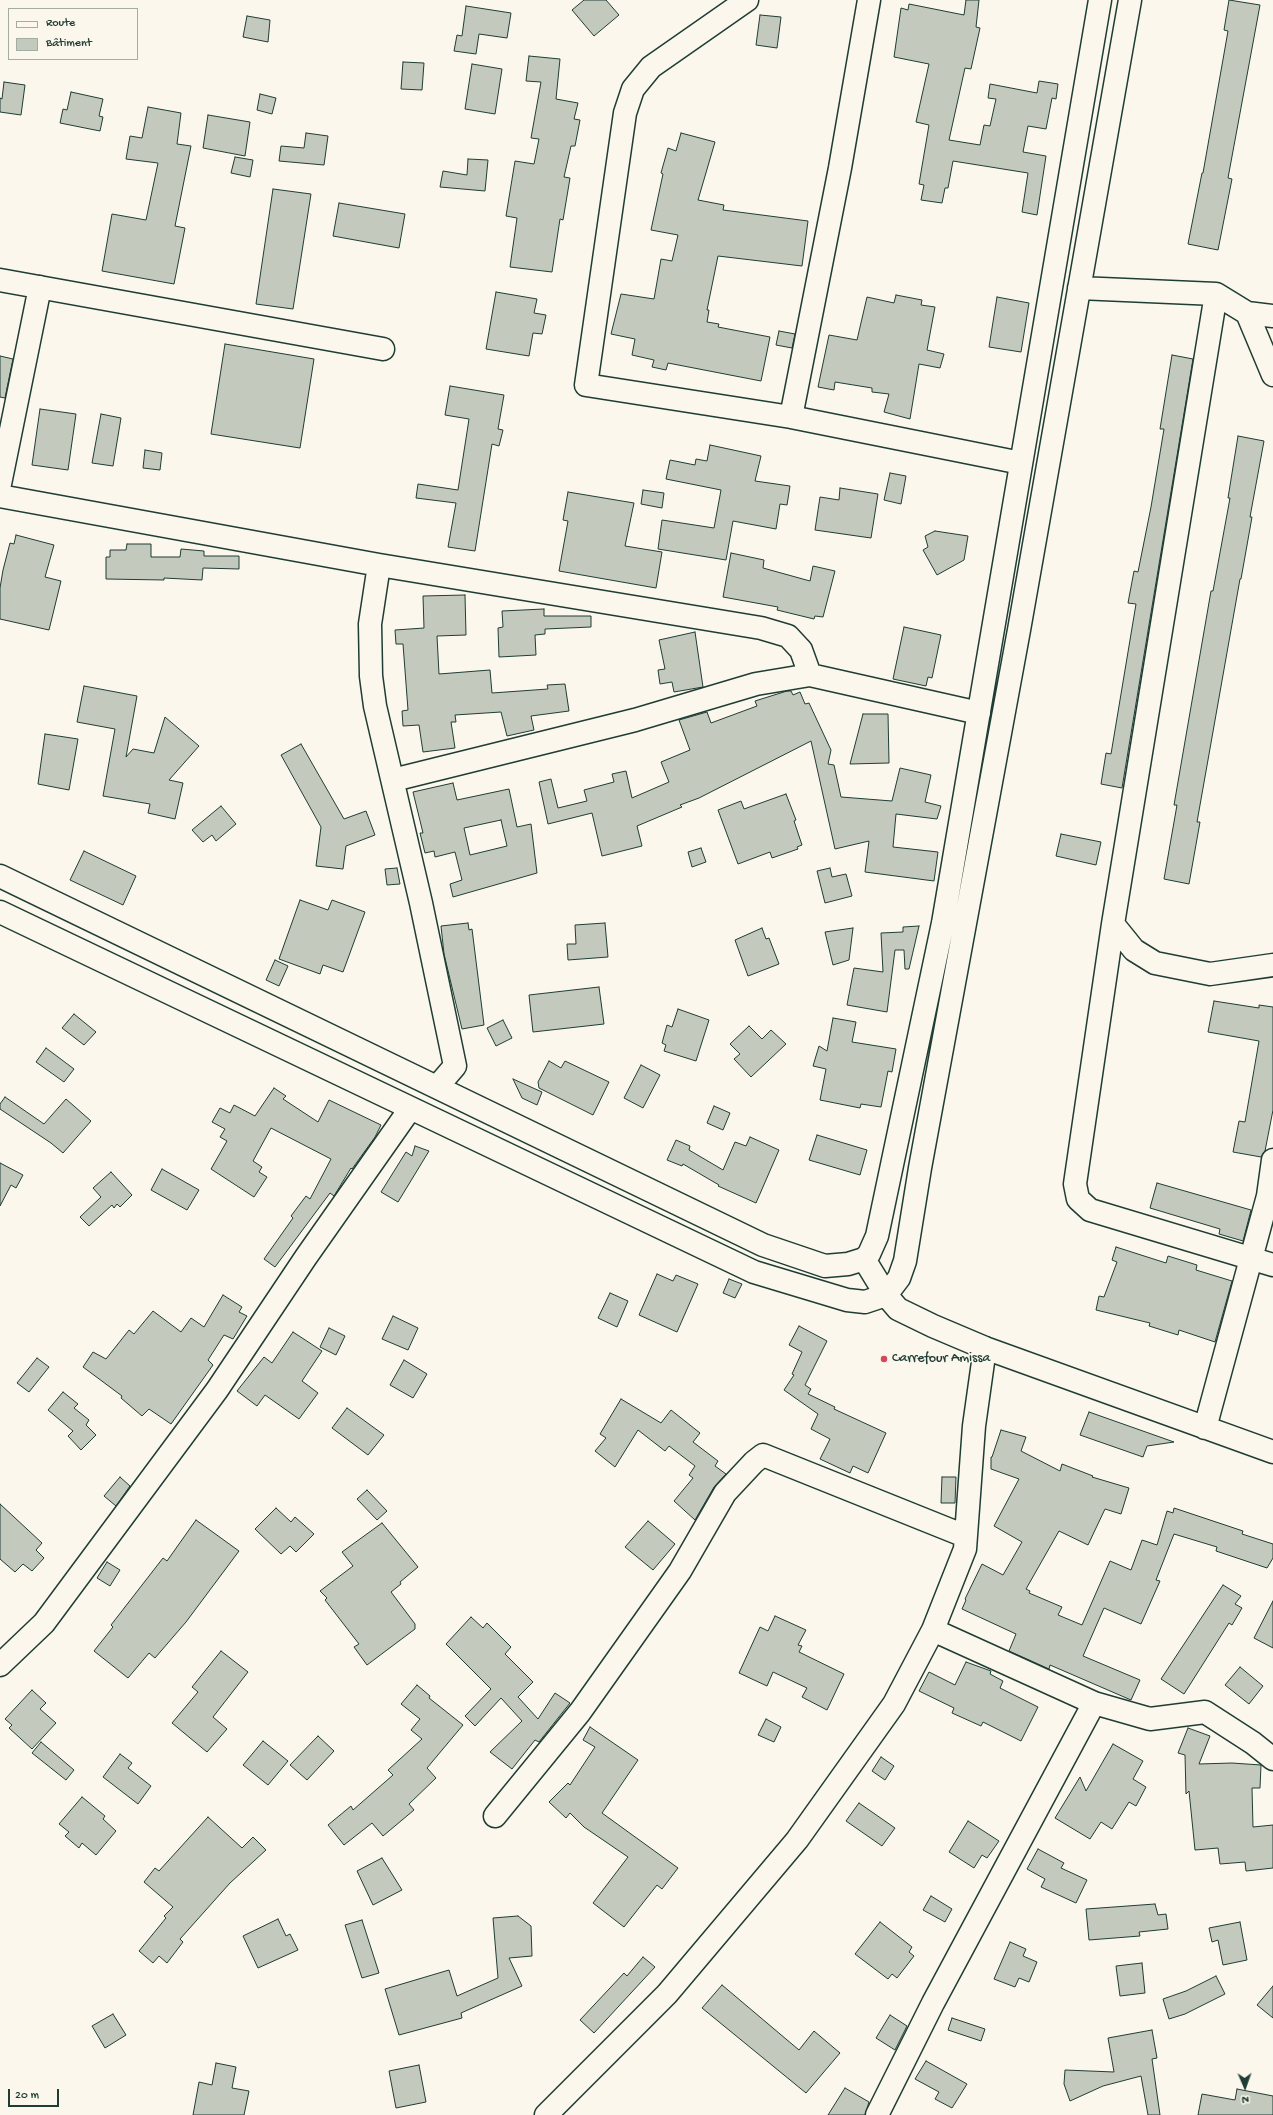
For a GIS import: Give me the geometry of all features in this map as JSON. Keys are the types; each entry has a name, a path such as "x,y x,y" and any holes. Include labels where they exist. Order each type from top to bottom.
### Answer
{"street":[{"path":"747,0 651,67 633,89 625,113 586,385 791,417 1021,463"},
{"path":"791,417 840,168 869,0"},
{"path":"0,876 763,1245 824,1266 848,1264 864,1259 870,1254 877,1236 943,923 1100,0"},
{"path":"0,912 754,1272 847,1300 865,1302 886,1295 899,1278 905,1261 920,1168 1016,645 1130,0"},
{"path":"0,280 383,348"},
{"path":"0,484 40,287"},
{"path":"1078,288 1216,294 1247,313 1273,316"},
{"path":"1216,294 1113,924 1075,1184 1078,1199 1090,1210 1273,1265"},
{"path":"1247,313 1273,375"},
{"path":"0,496 379,566 761,628 788,636 801,650 810,675"},
{"path":"379,566 370,624 370,676 375,706 421,903 455,1066 437,1087"},
{"path":"393,780 635,720 756,684 810,675 979,713"},
{"path":"1113,924 1134,950 1155,964 1210,974 1273,965"},
{"path":"0,1665 44,1623 207,1402 306,1257 410,1109"},
{"path":"1205,1428 1268,1196 1273,1160"},
{"path":"864,1259 886,1295 898,1309 985,1348 1273,1452"},
{"path":"546,2115 667,1994 797,1840 894,1704 933,1630 965,1549 974,1426 985,1348"},
{"path":"495,1816 585,1705 680,1571 725,1493 754,1462 763,1455 966,1536"},
{"path":"933,1630 1094,1702 1150,1719 1205,1712 1253,1743 1273,1759"},
{"path":"877,2115 933,2003 1094,1702"}],"building":[{"path":"584,0 606,0 619,15 594,36 572,10"},
{"path":"966,0 979,0 976,27 980,28 971,69 965,68 949,140 980,145 984,125 990,126 996,99 988,98 990,84 1037,93 1039,81 1058,84 1056,99 1052,98 1046,129 1028,126 1023,152 1046,156 1037,215 1022,212 1028,173 953,161 948,188 945,188 942,203 921,200 924,185 919,184 929,125 916,122 929,64 894,57 901,8 908,10 909,4 964,15"},
{"path":"1229,0 1260,5 1228,178 1232,179 1218,250 1188,244 1203,173 1228,31 1224,30"},
{"path":"466,6 511,13 507,38 479,34 476,54 454,51 457,35 462,36"},
{"path":"760,15 781,17 777,48 756,45"},
{"path":"247,16 270,20 268,42 243,37"},
{"path":"529,56 560,59 556,99 578,103 574,119 580,120 575,146 571,146 564,177 570,178 563,220 560,219 552,272 510,267 517,218 506,216 515,161 534,164 539,139 531,138 541,82 526,81"},
{"path":"403,62 424,63 422,90 401,89"},
{"path":"472,64 502,69 495,114 465,109"},
{"path":"4,82 25,85 21,115 0,112 0,98 2,99"},
{"path":"71,92 103,99 99,116 103,117 100,131 60,123 63,109 67,110"},
{"path":"260,94 276,98 272,114 257,110"},
{"path":"148,107 181,113 177,144 191,146 175,226 185,228 174,284 102,271 112,214 146,220 158,163 126,159 130,136 142,138"},
{"path":"208,115 250,122 245,156 203,148"},
{"path":"306,133 328,136 324,165 279,161 281,146 304,148"},
{"path":"681,133 715,142 698,200 724,205 723,210 808,221 802,266 718,256 707,310 709,310 707,322 719,324 718,327 770,337 761,381 668,363 666,370 652,367 654,360 632,355 635,339 611,334 621,294 654,299 661,259 672,261 678,235 651,230 663,174 661,173 668,148 676,151"},
{"path":"235,157 253,160 250,177 231,173"},
{"path":"468,159 488,160 485,191 440,187 443,171 467,175"},
{"path":"273,189 311,194 293,309 256,304"},
{"path":"339,203 405,214 399,248 333,236"},
{"path":"496,292 537,299 534,313 546,315 542,334 533,333 529,356 486,349"},
{"path":"896,295 922,300 921,305 935,307 927,350 944,354 940,368 919,364 910,419 884,412 889,394 872,392 872,388 835,382 834,390 818,387 829,335 857,340 867,297 894,303"},
{"path":"997,297 1029,303 1021,352 989,347"},
{"path":"779,331 795,334 792,348 776,345"},
{"path":"225,344 314,359 300,448 211,434"},
{"path":"1172,355 1193,359 1122,788 1101,784 1106,753 1111,754 1136,604 1128,603 1134,571 1138,572 1151,507 1164,429 1160,429"},
{"path":"0,356 13,359 5,398 0,397"},
{"path":"450,386 504,395 498,429 503,430 499,446 492,444 475,551 448,547 456,503 416,498 418,484 458,490 469,419 445,415"},
{"path":"40,409 76,414 68,470 32,465"},
{"path":"101,414 121,418 113,466 92,463"},
{"path":"1238,436 1264,441 1250,517 1252,517 1197,822 1200,822 1189,884 1164,879 1177,805 1174,805 1211,591 1213,591 1230,498 1228,498"},
{"path":"710,445 761,456 755,481 790,486 787,505 780,504 776,529 733,521 726,560 658,549 662,520 714,528 721,490 666,479 670,460 695,465 696,459 707,461"},
{"path":"145,450 162,453 160,470 143,468"},
{"path":"890,473 906,476 901,504 884,500"},
{"path":"840,488 878,494 871,538 815,530 820,497 839,500"},
{"path":"643,490 664,493 662,508 641,504"},
{"path":"568,492 634,503 625,546 662,552 656,588 559,571 568,521 563,520"},
{"path":"935,531 968,536 964,560 937,575 923,550 928,547 925,536"},
{"path":"16,535 54,545 45,577 61,581 49,630 0,619 0,588 3,570 10,543 14,544"},
{"path":"127,544 151,544 151,557 180,557 181,549 204,551 204,556 239,556 239,569 203,568 202,580 164,578 164,580 106,579 106,557 110,557 110,550 126,550"},
{"path":"731,553 764,560 763,568 810,581 813,566 835,571 823,617 815,616 814,619 777,610 778,607 723,597"},
{"path":"465,595 466,635 437,636 439,674 490,670 492,693 548,689 547,685 565,684 569,711 531,716 534,730 507,736 501,712 455,715 456,722 451,722 455,748 423,752 419,725 403,726 402,711 408,710 403,644 396,644 395,630 424,628 423,596"},
{"path":"544,609 544,616 591,616 591,627 545,629 545,634 535,635 536,655 499,657 498,628 503,627 502,611"},
{"path":"904,627 941,635 932,678 928,677 926,686 893,679"},
{"path":"695,632 703,687 674,692 672,682 660,684 658,670 665,669 659,640"},
{"path":"84,686 137,696 126,757 133,749 154,753 165,717 199,746 169,780 183,783 175,819 148,813 150,804 103,796 115,729 77,722"},
{"path":"791,691 793,695 800,692 805,704 809,703 831,750 828,764 834,765 841,797 892,801 900,768 931,775 925,802 941,806 937,819 896,814 893,847 938,852 934,881 865,872 869,841 835,849 811,741 699,798 680,805 682,807 637,826 642,846 602,856 592,813 548,824 539,782 551,779 558,808 587,801 584,790 614,782 612,774 626,771 632,798 669,782 661,762 690,750 679,720 707,712 711,723 757,706 755,701"},
{"path":"863,714 888,714 889,763 850,764"},
{"path":"45,734 78,739 69,790 38,784"},
{"path":"301,744 344,819 366,811 375,835 346,846 343,869 316,866 321,827 281,755"},
{"path":"453,783 457,800 509,789 517,827 531,824 537,873 453,897 450,884 462,880 455,852 435,857 434,851 425,853 420,833 423,833 413,792","holes":["501,820 507,846 470,855 464,828"]},
{"path":"786,794 796,820 794,821 802,845 797,847 798,849 772,858 770,852 738,864 718,810 741,801 744,809"},
{"path":"221,806 236,824 216,841 212,835 203,842 192,830"},
{"path":"1061,834 1101,842 1096,865 1056,856"},
{"path":"701,848 706,862 692,867 688,852"},
{"path":"84,851 136,876 123,905 70,880"},
{"path":"397,868 400,884 387,885 385,869"},
{"path":"830,868 832,877 846,874 852,896 825,903 817,871"},
{"path":"300,900 328,910 332,900 365,912 343,972 323,965 320,974 279,959"},
{"path":"468,923 469,930 472,929 484,1025 462,1029 444,954 441,926"},
{"path":"605,923 608,957 568,960 567,944 576,944 575,925"},
{"path":"919,926 909,969 905,969 904,950 895,950 887,1012 847,1005 854,968 883,972 881,933 903,932 903,927"},
{"path":"762,928 766,939 769,938 779,964 748,976 735,940"},
{"path":"853,928 849,960 833,965 825,932"},
{"path":"275,960 288,966 279,986 266,980"},
{"path":"599,987 604,1024 533,1032 529,995"},
{"path":"1214,1001 1259,1008 1259,1005 1273,1007 1273,1110 1265,1151 1261,1157 1233,1152 1239,1121 1245,1122 1259,1041 1208,1032"},
{"path":"678,1009 709,1020 696,1061 664,1051 666,1045 662,1043 667,1025 672,1027"},
{"path":"74,1014 96,1032 84,1045 62,1028"},
{"path":"833,1018 856,1022 852,1042 896,1049 892,1072 888,1071 881,1107 861,1104 860,1108 820,1100 826,1069 813,1066 819,1046 827,1051"},
{"path":"503,1020 512,1038 496,1046 487,1028"},
{"path":"749,1026 762,1039 771,1030 786,1044 751,1077 734,1059 740,1054 730,1044"},
{"path":"46,1048 74,1069 64,1082 36,1062"},
{"path":"549,1061 561,1068 565,1061 609,1082 593,1115 539,1088 538,1082"},
{"path":"641,1065 660,1075 643,1108 624,1098"},
{"path":"513,1079 542,1092 537,1105 522,1098"},
{"path":"274,1088 286,1096 283,1099 318,1122 329,1100 381,1125 375,1137 352,1169 351,1168 334,1196 330,1193 275,1267 264,1259 293,1218 291,1216 306,1196 310,1199 331,1159 271,1128 253,1161 262,1167 259,1172 267,1177 254,1197 211,1169 227,1141 220,1137 225,1129 212,1122 220,1108 230,1113 234,1105 255,1116"},
{"path":"5,1097 44,1124 66,1099 91,1121 63,1153 51,1143 0,1109 0,1104"},
{"path":"714,1106 730,1113 723,1130 707,1123"},
{"path":"817,1135 867,1150 860,1175 809,1160"},
{"path":"750,1137 779,1150 756,1203 718,1186 719,1185 683,1164 682,1166 667,1160 676,1140 690,1146 689,1150 723,1170 735,1142 746,1146"},
{"path":"415,1146 429,1151 398,1202 381,1192 406,1152 412,1156"},
{"path":"0,1163 23,1175 16,1188 11,1185 0,1206"},
{"path":"162,1169 199,1190 187,1210 151,1190"},
{"path":"111,1172 132,1195 120,1207 117,1204 114,1208 112,1205 89,1226 80,1217 101,1197 93,1188"},
{"path":"1157,1183 1251,1210 1243,1241 1219,1234 1220,1229 1150,1208"},
{"path":"1116,1247 1166,1263 1168,1256 1197,1265 1196,1270 1232,1281 1215,1342 1179,1330 1178,1335 1149,1326 1150,1323 1096,1310 1099,1296 1104,1297 1117,1262 1112,1260"},
{"path":"657,1274 673,1281 676,1275 698,1284 677,1332 639,1315"},
{"path":"729,1279 742,1284 735,1298 723,1293"},
{"path":"610,1293 628,1301 617,1327 598,1318"},
{"path":"223,1295 242,1307 239,1312 247,1316 233,1339 224,1335 208,1360 213,1365 171,1424 149,1409 142,1416 121,1398 122,1396 83,1367 93,1352 106,1359 129,1330 134,1334 153,1311 181,1332 191,1318 204,1327"},
{"path":"393,1316 418,1328 408,1350 382,1339"},
{"path":"799,1326 827,1341 805,1385 811,1389 808,1394 835,1407 834,1409 886,1433 868,1473 853,1466 850,1473 820,1459 830,1439 811,1429 818,1414 784,1390 794,1375 792,1374 802,1352 789,1345"},
{"path":"329,1328 345,1336 336,1355 320,1347"},
{"path":"293,1332 322,1351 302,1381 318,1393 299,1419 265,1395 257,1406 237,1391 264,1357 272,1363"},
{"path":"37,1358 49,1367 29,1392 17,1383"},
{"path":"404,1360 427,1374 413,1398 390,1385"},
{"path":"63,1392 78,1404 74,1408 89,1420 86,1425 96,1435 81,1450 68,1436 73,1431 48,1410"},
{"path":"621,1399 661,1423 671,1410 700,1433 693,1442 718,1461 715,1466 726,1474 714,1487 695,1520 674,1501 693,1478 689,1475 695,1466 669,1446 665,1451 638,1430 615,1467 595,1451 606,1438 600,1434"},
{"path":"347,1408 384,1435 368,1455 332,1428"},
{"path":"1089,1412 1174,1442 1147,1446 1143,1457 1080,1435"},
{"path":"1001,1430 1026,1437 1021,1451 1060,1471 1062,1464 1093,1476 1092,1477 1129,1488 1121,1514 1105,1509 1088,1545 1059,1531 1026,1589 1030,1591 1029,1593 1062,1607 1058,1615 1082,1625 1110,1561 1131,1570 1142,1540 1157,1545 1167,1511 1173,1513 1174,1508 1243,1531 1242,1534 1273,1544 1273,1558 1267,1568 1216,1551 1217,1547 1174,1534 1156,1580 1160,1581 1141,1624 1104,1608 1083,1656 1140,1680 1131,1700 1050,1665 1049,1669 1009,1651 1016,1634 962,1609 966,1600 965,1599 982,1564 1003,1575 1022,1542 994,1526 1019,1479 991,1469 991,1457"},
{"path":"120,1477 130,1486 116,1506 104,1496"},
{"path":"942,1477 956,1477 955,1503 941,1503"},
{"path":"367,1490 387,1511 377,1520 357,1499"},
{"path":"0,1504 42,1543 36,1550 44,1558 32,1571 23,1564 15,1572 0,1559"},
{"path":"276,1508 291,1522 295,1517 314,1534 296,1552 290,1546 281,1554 255,1529"},
{"path":"196,1520 239,1551 186,1622 155,1658 149,1653 128,1678 94,1651 113,1627 111,1625 163,1558 167,1561"},
{"path":"648,1521 675,1544 653,1570 625,1547"},
{"path":"382,1523 418,1567 400,1582 401,1584 391,1592 415,1624 415,1629 367,1665 354,1647 359,1644 325,1600 327,1598 320,1591 353,1566 342,1552"},
{"path":"107,1562 120,1570 110,1586 97,1578"},
{"path":"1223,1585 1241,1596 1235,1604 1242,1608 1232,1625 1229,1623 1184,1694 1161,1679"},
{"path":"1273,1601 1273,1648 1254,1638"},
{"path":"775,1616 806,1630 798,1645 802,1646 799,1652 844,1674 827,1710 802,1697 807,1688 773,1672 767,1686 739,1673 760,1627 768,1631"},
{"path":"471,1617 483,1628 487,1623 511,1647 505,1654 533,1682 518,1697 538,1719 555,1693 570,1703 539,1742 535,1740 512,1769 490,1752 522,1721 501,1698 475,1726 465,1716 491,1689 446,1644"},
{"path":"221,1651 248,1672 213,1717 227,1729 207,1752 172,1723 198,1692 192,1687"},
{"path":"966,1662 991,1671 990,1674 1003,1681 1000,1688 1038,1707 1021,1741 983,1722 981,1726 952,1713 954,1708 919,1691 929,1672 955,1685"},
{"path":"1240,1667 1263,1686 1249,1704 1225,1685"},
{"path":"417,1685 430,1696 429,1698 463,1725 427,1768 436,1778 409,1804 414,1810 383,1836 372,1823 344,1845 328,1825 351,1806 353,1810 393,1775 388,1770 422,1739 411,1730 420,1719 401,1704"},
{"path":"32,1690 46,1703 40,1709 56,1723 32,1749 9,1728 12,1725 5,1719"},
{"path":"766,1719 781,1727 774,1742 758,1735"},
{"path":"590,1727 638,1760 602,1813 678,1868 662,1889 657,1885 624,1927 593,1903 628,1857 584,1827 570,1813 566,1818 549,1802 568,1783 570,1785 595,1747 583,1740"},
{"path":"1188,1728 1210,1736 1199,1764 1232,1763 1261,1765 1260,1788 1252,1788 1253,1827 1273,1825 1273,1868 1246,1871 1245,1862 1220,1864 1218,1848 1195,1850 1189,1791 1186,1794 1185,1755 1178,1753"},
{"path":"318,1736 334,1751 307,1780 290,1765"},
{"path":"263,1741 288,1761 268,1785 243,1765"},
{"path":"41,1742 74,1770 66,1780 32,1753"},
{"path":"1113,1744 1143,1761 1133,1779 1146,1787 1136,1806 1129,1802 1112,1829 1101,1822 1090,1839 1055,1818 1080,1777 1086,1791"},
{"path":"120,1754 132,1763 128,1768 151,1786 138,1804 103,1777"},
{"path":"881,1757 894,1766 885,1780 872,1771"},
{"path":"82,1797 105,1816 103,1819 116,1831 96,1855 82,1843 79,1848 65,1836 69,1832 59,1824"},
{"path":"859,1803 895,1828 882,1846 846,1821"},
{"path":"208,1817 242,1848 253,1837 266,1850 230,1883 180,1939 183,1942 167,1963 159,1956 153,1963 139,1951 166,1918 164,1916 173,1907 144,1882 155,1868 159,1871"},
{"path":"968,1821 999,1841 987,1858 982,1855 974,1868 949,1852"},
{"path":"1038,1849 1064,1863 1061,1868 1087,1880 1076,1903 1041,1887 1045,1879 1027,1869"},
{"path":"382,1858 402,1890 373,1905 357,1871"},
{"path":"931,1896 952,1909 945,1922 923,1910"},
{"path":"1155,1904 1158,1915 1166,1914 1168,1929 1139,1932 1140,1936 1089,1940 1086,1909"},
{"path":"518,1916 531,1926 532,1956 509,1958 522,1986 461,2013 462,2018 399,2035 385,1989 449,1970 457,1996 498,1978 493,1918"},
{"path":"278,1919 286,1936 290,1934 298,1950 258,1968 243,1936"},
{"path":"362,1920 379,1973 362,1978 345,1925"},
{"path":"880,1922 912,1947 909,1952 914,1956 897,1978 892,1974 888,1979 855,1954"},
{"path":"1240,1922 1247,1960 1223,1965 1218,1940 1212,1942 1209,1928"},
{"path":"1010,1942 1026,1949 1023,1956 1037,1962 1029,1982 1019,1978 1015,1987 994,1979"},
{"path":"643,1957 655,1967 594,2033 580,2020 624,1973 627,1976"},
{"path":"1142,1963 1145,1993 1120,1996 1116,1966"},
{"path":"1216,1976 1225,1994 1185,2014 1169,2019 1163,1999 1186,1991"},
{"path":"722,1985 799,2050 814,2031 840,2053 806,2093 702,2008"},
{"path":"1273,1986 1273,2018 1257,2005"},
{"path":"113,2014 126,2035 105,2048 92,2026"},
{"path":"890,2015 907,2026 895,2050 876,2038"},
{"path":"952,2018 985,2029 981,2041 948,2030"},
{"path":"1152,2030 1157,2058 1152,2059 1160,2115 1148,2115 1141,2076 1103,2086 1070,2101 1064,2084 1065,2070 1114,2072 1108,2038"},
{"path":"926,2061 967,2084 952,2108 935,2099 939,2092 915,2079"},
{"path":"216,2063 236,2067 232,2088 249,2091 244,2115 193,2115 199,2082 212,2085"},
{"path":"419,2065 426,2102 396,2108 389,2071"},
{"path":"845,2088 869,2102 865,2115 828,2115"},
{"path":"1237,2089 1273,2096 1273,2115 1198,2115 1202,2094 1235,2100"}],"place":[{"name":"Carrefour Amissa","path":"884,1359"}]}
